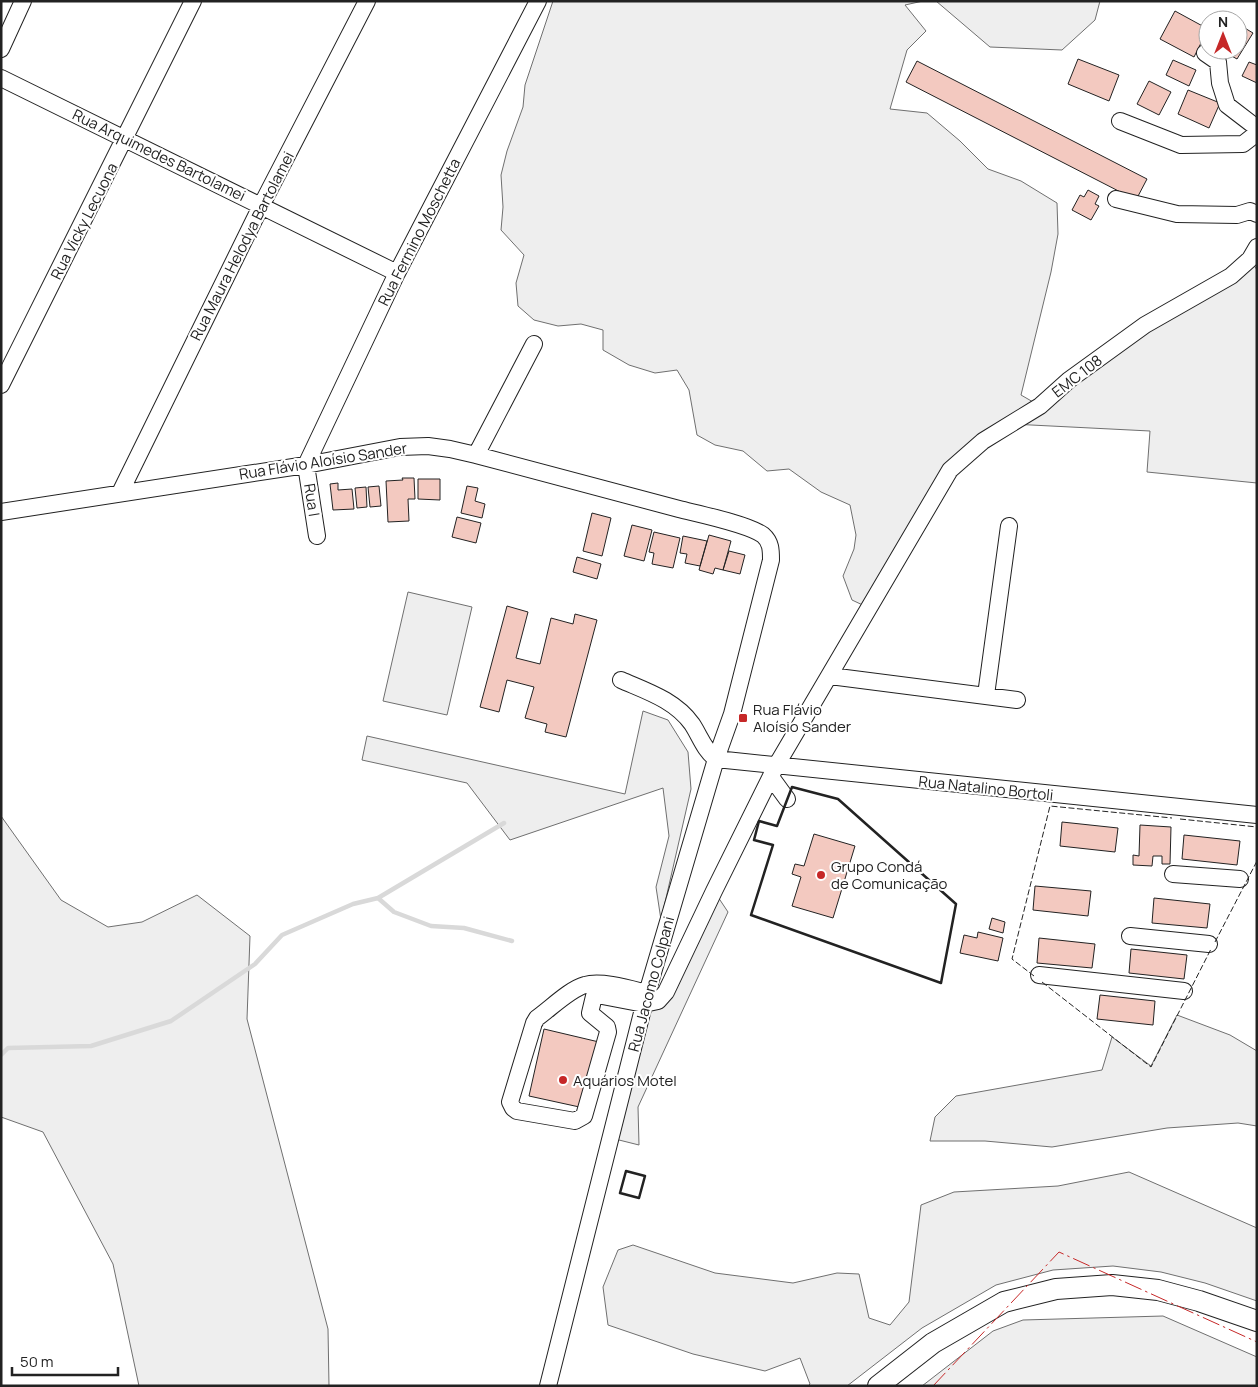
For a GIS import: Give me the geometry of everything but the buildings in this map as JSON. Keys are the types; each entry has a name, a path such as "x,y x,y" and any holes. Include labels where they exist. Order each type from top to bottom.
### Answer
{"main road":[{"path":"878,1386 933,1343 1004,1302 1056,1289 1112,1285 1158,1290 1199,1301 1257,1321"}],"street":[{"path":"1,49 23,1"},
{"name":"Rua Vicky Lecuona","path":"1,386 126,139 193,1"},
{"name":"Rua Maura Helodya Bartolamei","path":"120,493 261,206 367,1"},
{"name":"Rua Fermino Moschetta","path":"306,465 397,273 538,1"},
{"path":"1215,60 1218,62 1220,83 1227,105 1257,128"},
{"name":"Rua Arquimedes Bartolamei","path":"1,78 397,273"},
{"path":"1120,120 1181,145 1243,144 1257,133"},
{"path":"1116,199 1177,214 1237,215 1250,211 1257,214"},
{"name":"EMC 108","path":"645,998 658,1000 666,992 773,772 950,470 983,441 1040,406 1069,380 1145,325 1231,276 1250,259 1257,247"},
{"path":"476,455 534,344"},
{"name":"Rua Flávio Aloísio Sander","path":"1,512 306,465 400,447 428,446 476,455 709,516 749,529 763,536 768,542 771,548 770,560 732,714 716,759"},
{"name":"Rua I","path":"306,465 318,536"},
{"path":"986,695 1009,526"},
{"path":"830,676 1017,700"},
{"path":"620,680 671,702 691,723 709,754 716,759"},
{"name":"Rua Natalino Bortoli","path":"716,759 773,772 1177,813 1257,815"},
{"name":"Rua Jacomo Colpani","path":"548,1386 645,998 716,759"},
{"path":"773,772 787,799"},
{"path":"1173,874 1240,880"},
{"path":"1130,936 1209,944"},
{"path":"1039,975 1184,991"},
{"path":"595,984 645,998 594,996 590,1013 607,1027 608,1032 584,1116 575,1121 517,1111 513,1108 510,1102 537,1018 577,989 586,985 595,984"}],"shaded area":[{"path":"553,1 923,1 905,5 926,31 907,50 890,109 927,113 960,141 988,169 1021,181 1057,203 1058,234 1051,272 1021,395 1040,406 1250,259 1257,270 1257,483 1147,472 1150,431 1011,424 950,470 869,608 852,600 843,576 854,549 856,535 850,505 821,492 789,469 767,471 743,451 715,445 697,435 689,390 677,370 655,373 629,365 603,350 603,330 581,324 558,326 534,320 518,306 516,283 524,255 501,230 503,207 501,175 507,151 523,107 525,85"},
{"path":"936,1 1100,1 1095,20 1062,50 990,47"},
{"path":"408,592 472,607 447,715 383,701"},
{"path":"643,711 668,720 688,752 691,789 661,920 656,887 669,836 663,788 510,840 467,783 362,760 367,736 625,794"},
{"path":"1,816 61,900 108,927 142,922 197,895 250,936 247,1019 328,1329 329,1386 139,1386 113,1264 43,1132 1,1117"},
{"path":"714,891 728,912 638,1107 639,1145 611,1138 644,1004 658,1001"},
{"path":"1177,1015 1230,1035 1257,1051 1257,1126 1238,1123 1167,1128 1052,1147 985,1141 930,1141 935,1117 956,1096 1102,1070 1112,1037 1151,1066"},
{"path":"1129,1172 1257,1228 1257,1301 1205,1283 1161,1272 1113,1266 1053,1270 996,1285 922,1328 847,1386 808,1386 810,1384 800,1358 765,1371 693,1354 608,1325 603,1287 618,1250 633,1245 715,1273 793,1283 837,1273 859,1274 869,1318 890,1325 909,1302 921,1205 954,1192 1058,1186"},
{"path":"1163,1316 1257,1357 1257,1386 922,1386 993,1331 1023,1320"}],"waterway":[{"path":"1,1055 8,1048 91,1046 171,1021 255,964 282,935 353,904 378,898 504,823"},
{"path":"378,898 394,912 431,926 464,928 512,941"}],"fence":[{"path":"1034,976 1012,959 1050,806 1172,818"},
{"path":"1180,819 1257,827"},
{"path":"1215,942 1257,861"},
{"path":"1042,982 1151,1067 1211,949"}],"wall":[{"path":"792,787 838,799 956,904 941,983 751,915 773,845 754,840 759,821 777,826 792,787"},
{"path":"626,1171 645,1176 639,1198 620,1193 626,1171"}],"power":[{"path":"933,1386 1059,1252 1257,1342"}],"place":[{"name":"Rua Flávio Aloísio Sander","path":"743,718"},
{"name":"Grupo Condá de Comunicação","path":"821,875"},
{"name":"Aquários Motel","path":"563,1080"}]}
